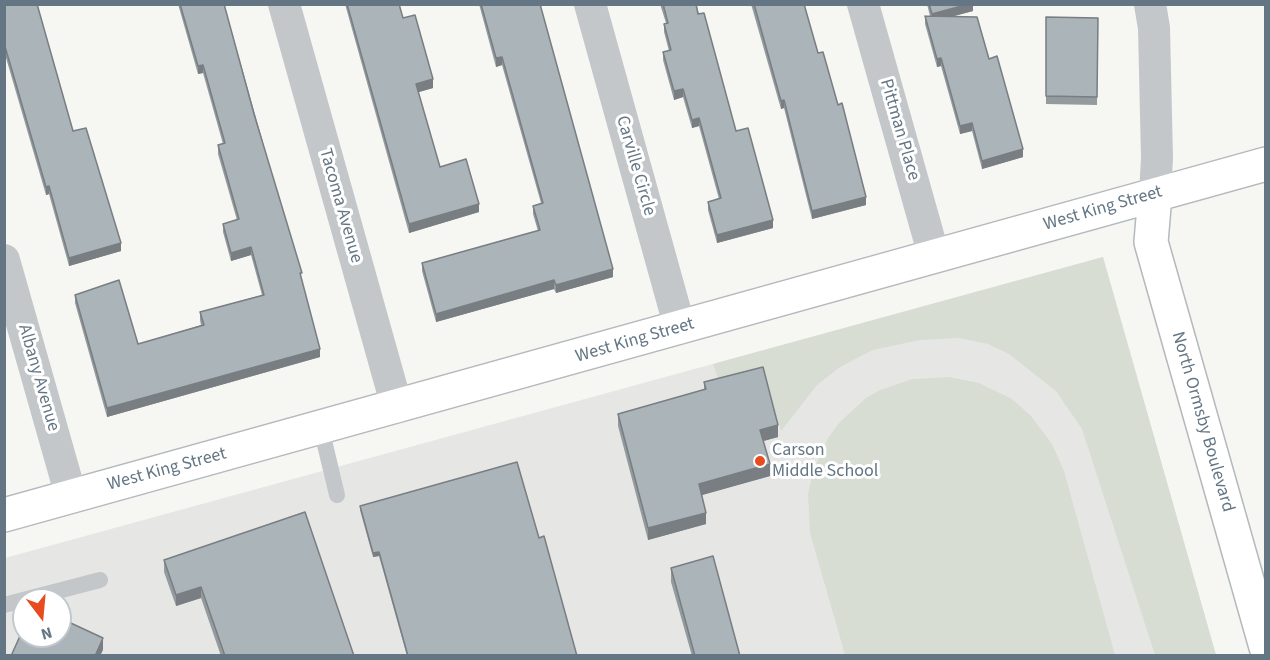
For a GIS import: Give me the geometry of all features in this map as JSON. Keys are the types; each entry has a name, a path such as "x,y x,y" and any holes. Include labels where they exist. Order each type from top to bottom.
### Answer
{"street":[{"name":"Tacoma Avenue","path":"284,4 396,407"},
{"name":"Carville Circle","path":"590,4 680,328"},
{"name":"Pittman Place","path":"863,4 934,256"},
{"path":"1150,4 1155,39 1157,151 1155,195"},
{"name":"West King Street","path":"4,515 1266,164"},
{"name":"North Ormsby Boulevard","path":"1155,195 1151,242 1266,647"},
{"name":"Albany Avenue","path":"4,260 71,496"}],"lane":[{"path":"321,428 337,495"},
{"path":"4,605 100,580"}],"shaded area":[{"name":"Carson Middle School","path":"1103,257 1216,655 5,656 5,558"},
{"path":"1103,257 1216,655 1155,655 1082,429 1056,391 1009,354 988,344 959,338 920,340 873,350 840,367 817,385 781,431 779,424 775,425 720,384 713,364"},
{"path":"949,377 979,383 1012,399 1031,416 1052,444 1064,471 1115,655 845,655 810,533 808,493 814,469 828,438 839,423 866,398 878,391 912,379"}],"building":[{"path":"4,4 37,4 73,131 86,128 121,243 69,258 4,43"},
{"path":"180,4 224,4 254,114 302,273 300,273 320,349 107,408 75,295 119,280 138,344 204,325 200,312 264,295 251,247 231,253 223,224 239,219 218,145 225,143 203,65 198,66"},
{"path":"347,4 399,4 403,18 415,15 433,79 416,84 440,167 466,159 479,204 409,224"},
{"path":"481,4 540,4 613,269 556,285 554,280 436,314 422,263 540,230 533,206 543,203 502,57 496,58"},
{"path":"663,4 696,4 698,14 704,13 736,131 748,128 773,220 717,235 708,202 721,198 699,118 692,120 683,89 674,91 663,52 671,50 664,24 668,23"},
{"path":"754,4 804,4 818,53 823,52 838,105 842,103 866,197 812,211 784,100 781,101"},
{"path":"929,4 969,4 932,14"},
{"path":"925,16 977,17 989,59 997,56 1023,149 982,161 972,123 960,126 941,58 937,59"},
{"path":"1046,17 1098,18 1097,97 1046,96"},
{"path":"763,367 778,425 760,430 770,464 699,484 706,513 648,528 618,414 706,389 704,382"},
{"path":"517,462 539,538 544,536 577,656 408,656 379,552 373,553 360,506"},
{"path":"305,512 354,656 225,656 201,587 176,595 164,560"},
{"path":"713,556 740,656 695,656 671,568"},
{"path":"72,624 103,638 95,656 11,656 15,648 72,648"}],"place":[{"name":"Carson Middle School","path":"760,461"}]}
